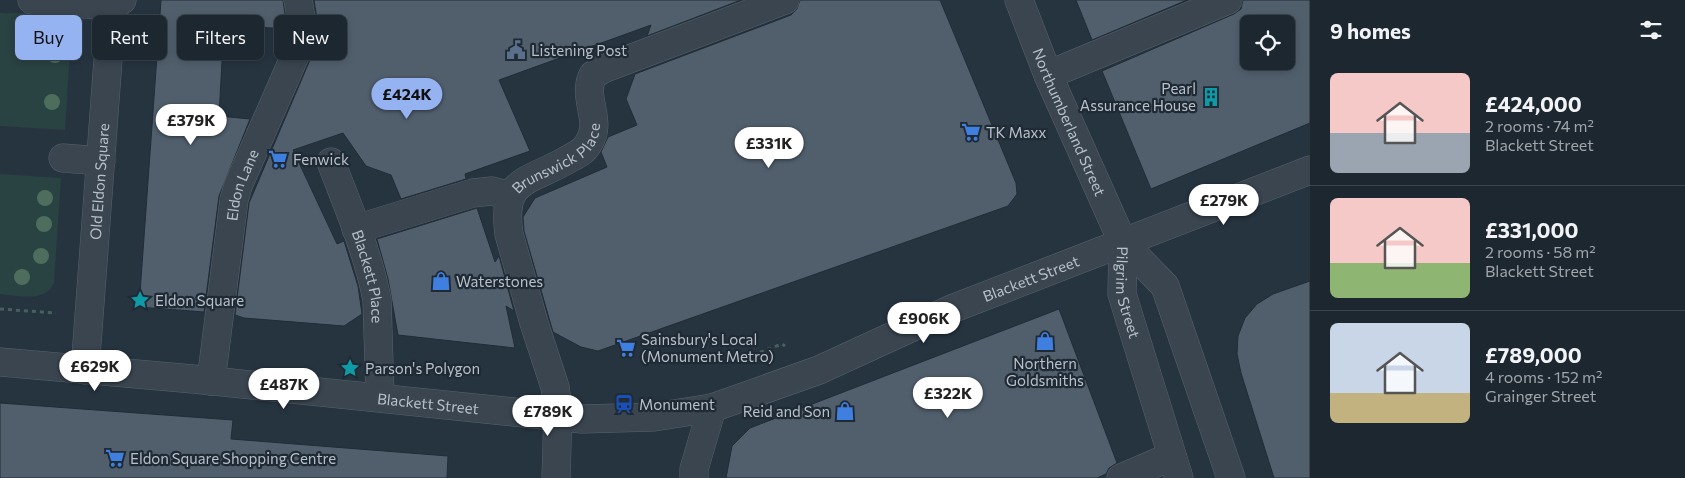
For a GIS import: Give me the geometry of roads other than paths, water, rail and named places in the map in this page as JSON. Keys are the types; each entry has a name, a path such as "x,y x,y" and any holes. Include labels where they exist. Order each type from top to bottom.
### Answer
{"street":[{"path":"32,0 117,3"},
{"name":"Eldon Lane","path":"211,381 234,200 238,186 304,35 298,0"},
{"name":"Brunswick Place","path":"356,229 473,192 492,191 510,196 517,186 529,178 556,167 577,155 588,145 594,131 594,114 588,92 592,75 603,69 785,0"},
{"name":"Northumberland Street","path":"1019,0 1048,75 1123,243"},
{"path":"1048,75 1228,0"},
{"name":"Old Eldon Square","path":"85,370 101,161 117,3"},
{"path":"63,158 101,161"},
{"name":"Blackett Place","path":"331,162 356,229 377,300 380,397"},
{"name":"Blackett Street","path":"0,362 380,397 582,419 630,419 684,414 712,408 818,370 954,308 1310,170"},
{"path":"510,196 507,220 509,234 556,387 558,417 556,478"},
{"name":"Pilgrim Street","path":"1123,243 1122,294 1176,467"},
{"name":"Pilgrim Street","path":"1123,243 1165,286 1231,478"},
{"path":"694,478 694,469 712,408"},
{"path":"1121,478 1176,467"}],"place":[{"name":"Listening Post","path":"516,50"},
{"name":"Pearl Assurance House","path":"1211,97"},
{"name":"TK Maxx","path":"971,132"},
{"name":"Fenwick","path":"278,159"},
{"name":"Waterstones","path":"441,281"},
{"name":"Eldon Square","path":"140,300"},
{"name":"Northern Goldsmiths","path":"1045,341"},
{"name":"Sainsbury's Local (Monument Metro)","path":"626,348"},
{"name":"Parson's Polygon","path":"350,368"},
{"name":"Monument","path":"624,404"},
{"name":"Reid and Son","path":"845,411"},
{"name":"Eldon Square Shopping Centre","path":"115,458"}]}
